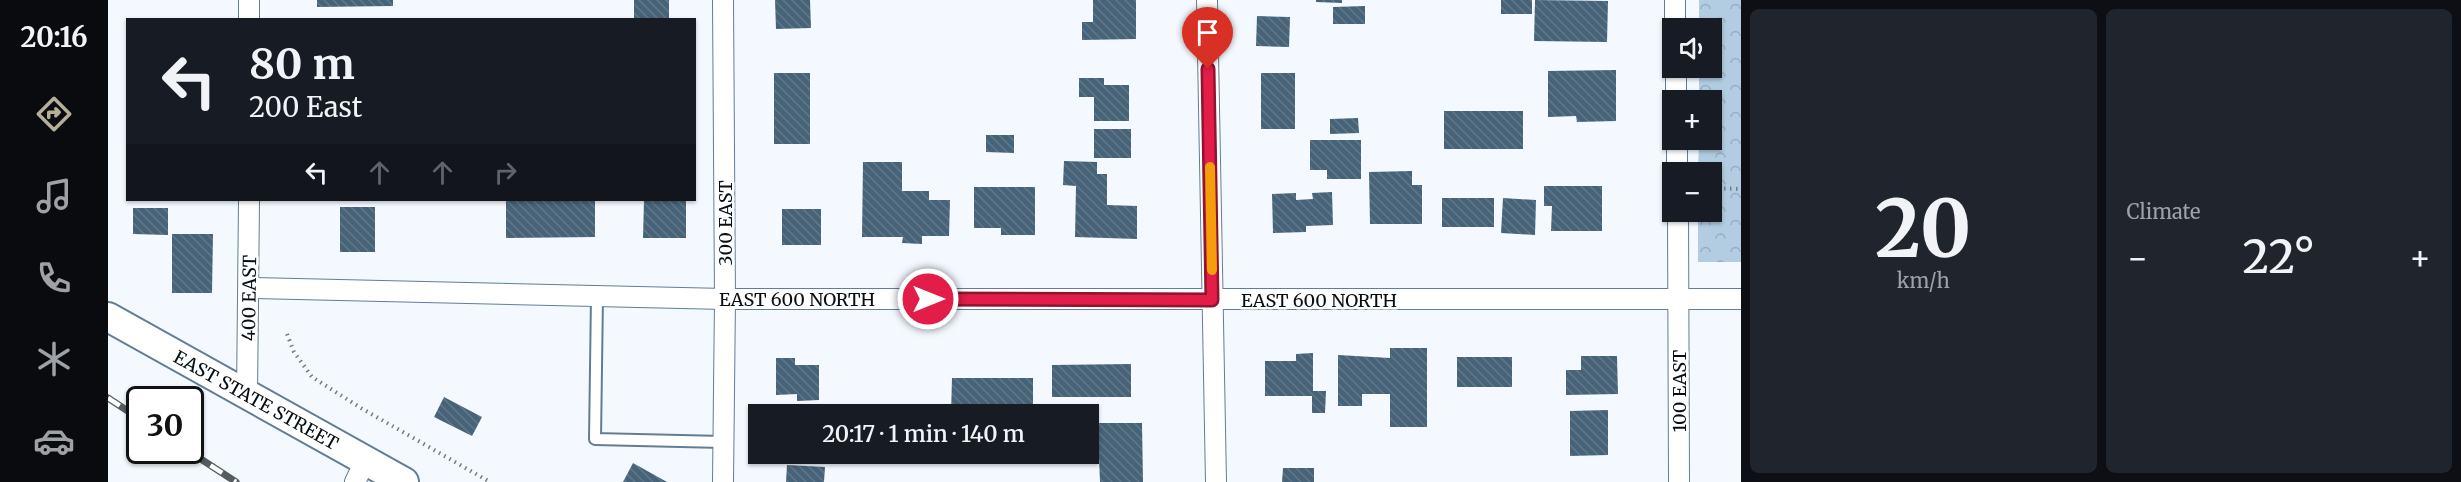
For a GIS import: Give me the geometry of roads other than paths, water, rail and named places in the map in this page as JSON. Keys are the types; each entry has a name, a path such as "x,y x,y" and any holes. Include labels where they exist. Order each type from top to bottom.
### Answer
{"main road":[{"name":"EAST STATE STREET","path":"108,317 248,396 360,472 404,482"}],"street":[{"path":"249,0 249,18"},
{"name":"300 EAST","path":"723,0 725,299 723,482"},
{"path":"1207,0 1216,482"},
{"path":"1675,0 1675,18"},
{"name":"400 EAST","path":"248,396 249,201"},
{"name":"100 EAST","path":"1678,222 1679,482"},
{"name":"EAST 600 NORTH","path":"249,288 725,299 1741,299"}],"lane":[{"path":"597,296 595,439 723,441"}],"railway":[{"path":"108,398 126,410"},
{"path":"204,461 236,482"}]}
